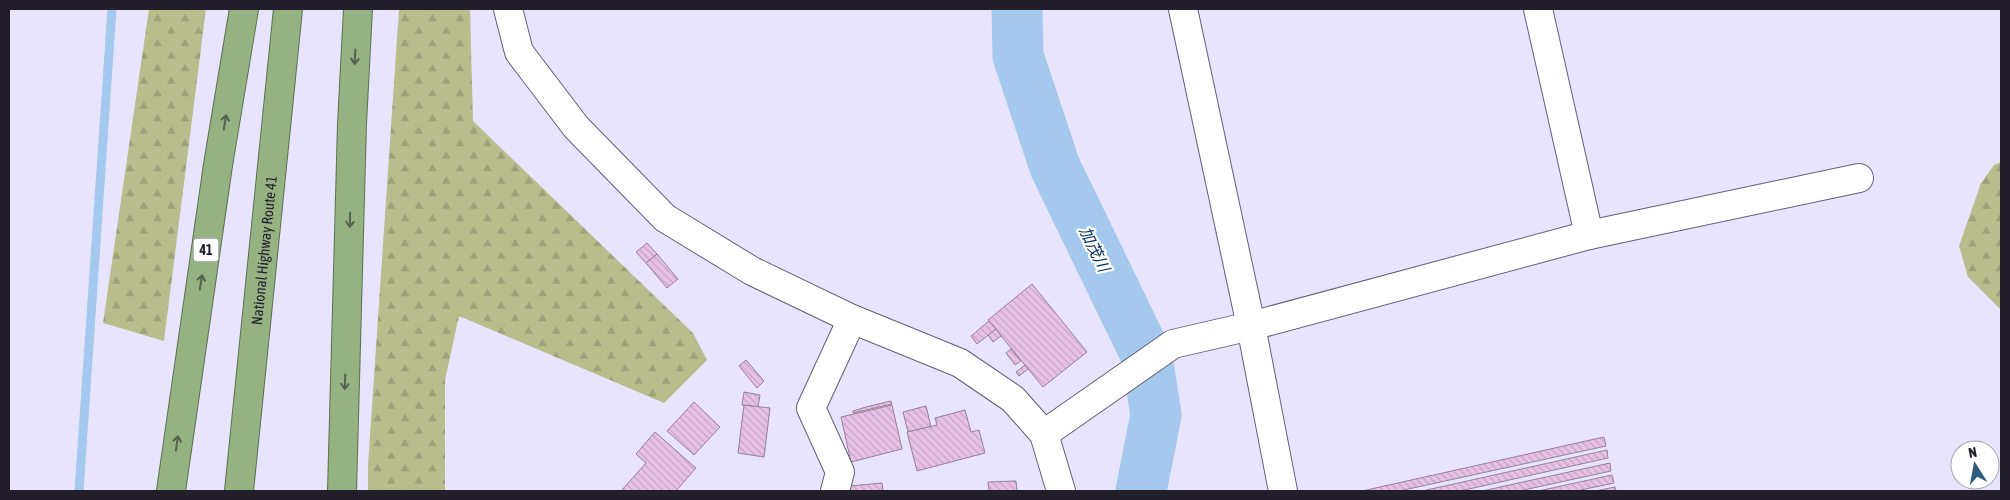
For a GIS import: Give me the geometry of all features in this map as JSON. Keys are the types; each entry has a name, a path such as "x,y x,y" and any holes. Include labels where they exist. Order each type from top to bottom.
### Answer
{"highway":[{"name":"41","path":"171,491 218,165 244,9"},
{"name":"National Highway Route 41","path":"225,491 273,9"},
{"name":"National Highway Route 41","path":"239,491 288,9"},
{"path":"342,491 352,124 358,9"}],"street":[{"path":"509,9 519,52 576,127 665,218 752,271 852,319 960,363 1013,399 1044,434 1060,491"},
{"path":"1183,9 1283,491"},
{"path":"1538,9 1589,235"},
{"path":"1044,434 1173,344 1250,326 1589,235 1859,178"},
{"path":"835,491 840,472 811,408 852,319"}],"green space":[{"path":"149,9 206,9 164,341 103,323"},
{"path":"399,9 470,9 473,121 693,333 707,360 664,403 459,316 445,380 445,491 368,491 368,465"},
{"path":"2001,162 2001,310 1968,277 1959,246 1981,183 1994,165"}],"building":[{"path":"647,243 657,254 646,263 636,252"},
{"path":"657,254 678,279 667,288 646,263"},
{"path":"1032,284 1087,352 1043,387 988,320"},
{"path":"989,321 996,329 977,344 971,336"},
{"path":"996,329 1001,336 993,342 988,335"},
{"path":"1011,349 1021,361 1015,365 1006,353"},
{"path":"746,360 764,381 757,388 739,366"},
{"path":"1025,365 1028,369 1019,376 1016,372"},
{"path":"744,392 760,395 758,407 742,405"},
{"path":"891,401 892,404 853,413 853,411"},
{"path":"694,402 720,427 694,455 667,431"},
{"path":"744,405 770,408 764,457 738,453"},
{"path":"892,405 902,449 851,462 841,417"},
{"path":"926,406 931,427 908,432 903,412"},
{"path":"965,410 971,432 979,430 985,453 917,471 907,432 937,425 935,418"},
{"path":"655,432 696,468 676,491 621,491 646,463 636,454"},
{"path":"1604,437 1606,446 1399,491 1362,491"},
{"path":"1607,450 1608,458 1460,491 1422,491"},
{"path":"1610,463 1611,471 1519,491 1482,491"},
{"path":"1612,475 1614,483 1576,491 1538,491"},
{"path":"1016,481 1017,491 989,491 988,482"},
{"path":"882,483 883,491 851,491 850,486"},
{"path":"1615,487 1616,491 1595,491"}],"waterway":[{"path":"79,491 112,9"},
{"name":"加茂川","path":"1017,9 1018,56 1055,167 1147,357 1156,415 1141,491"}]}
